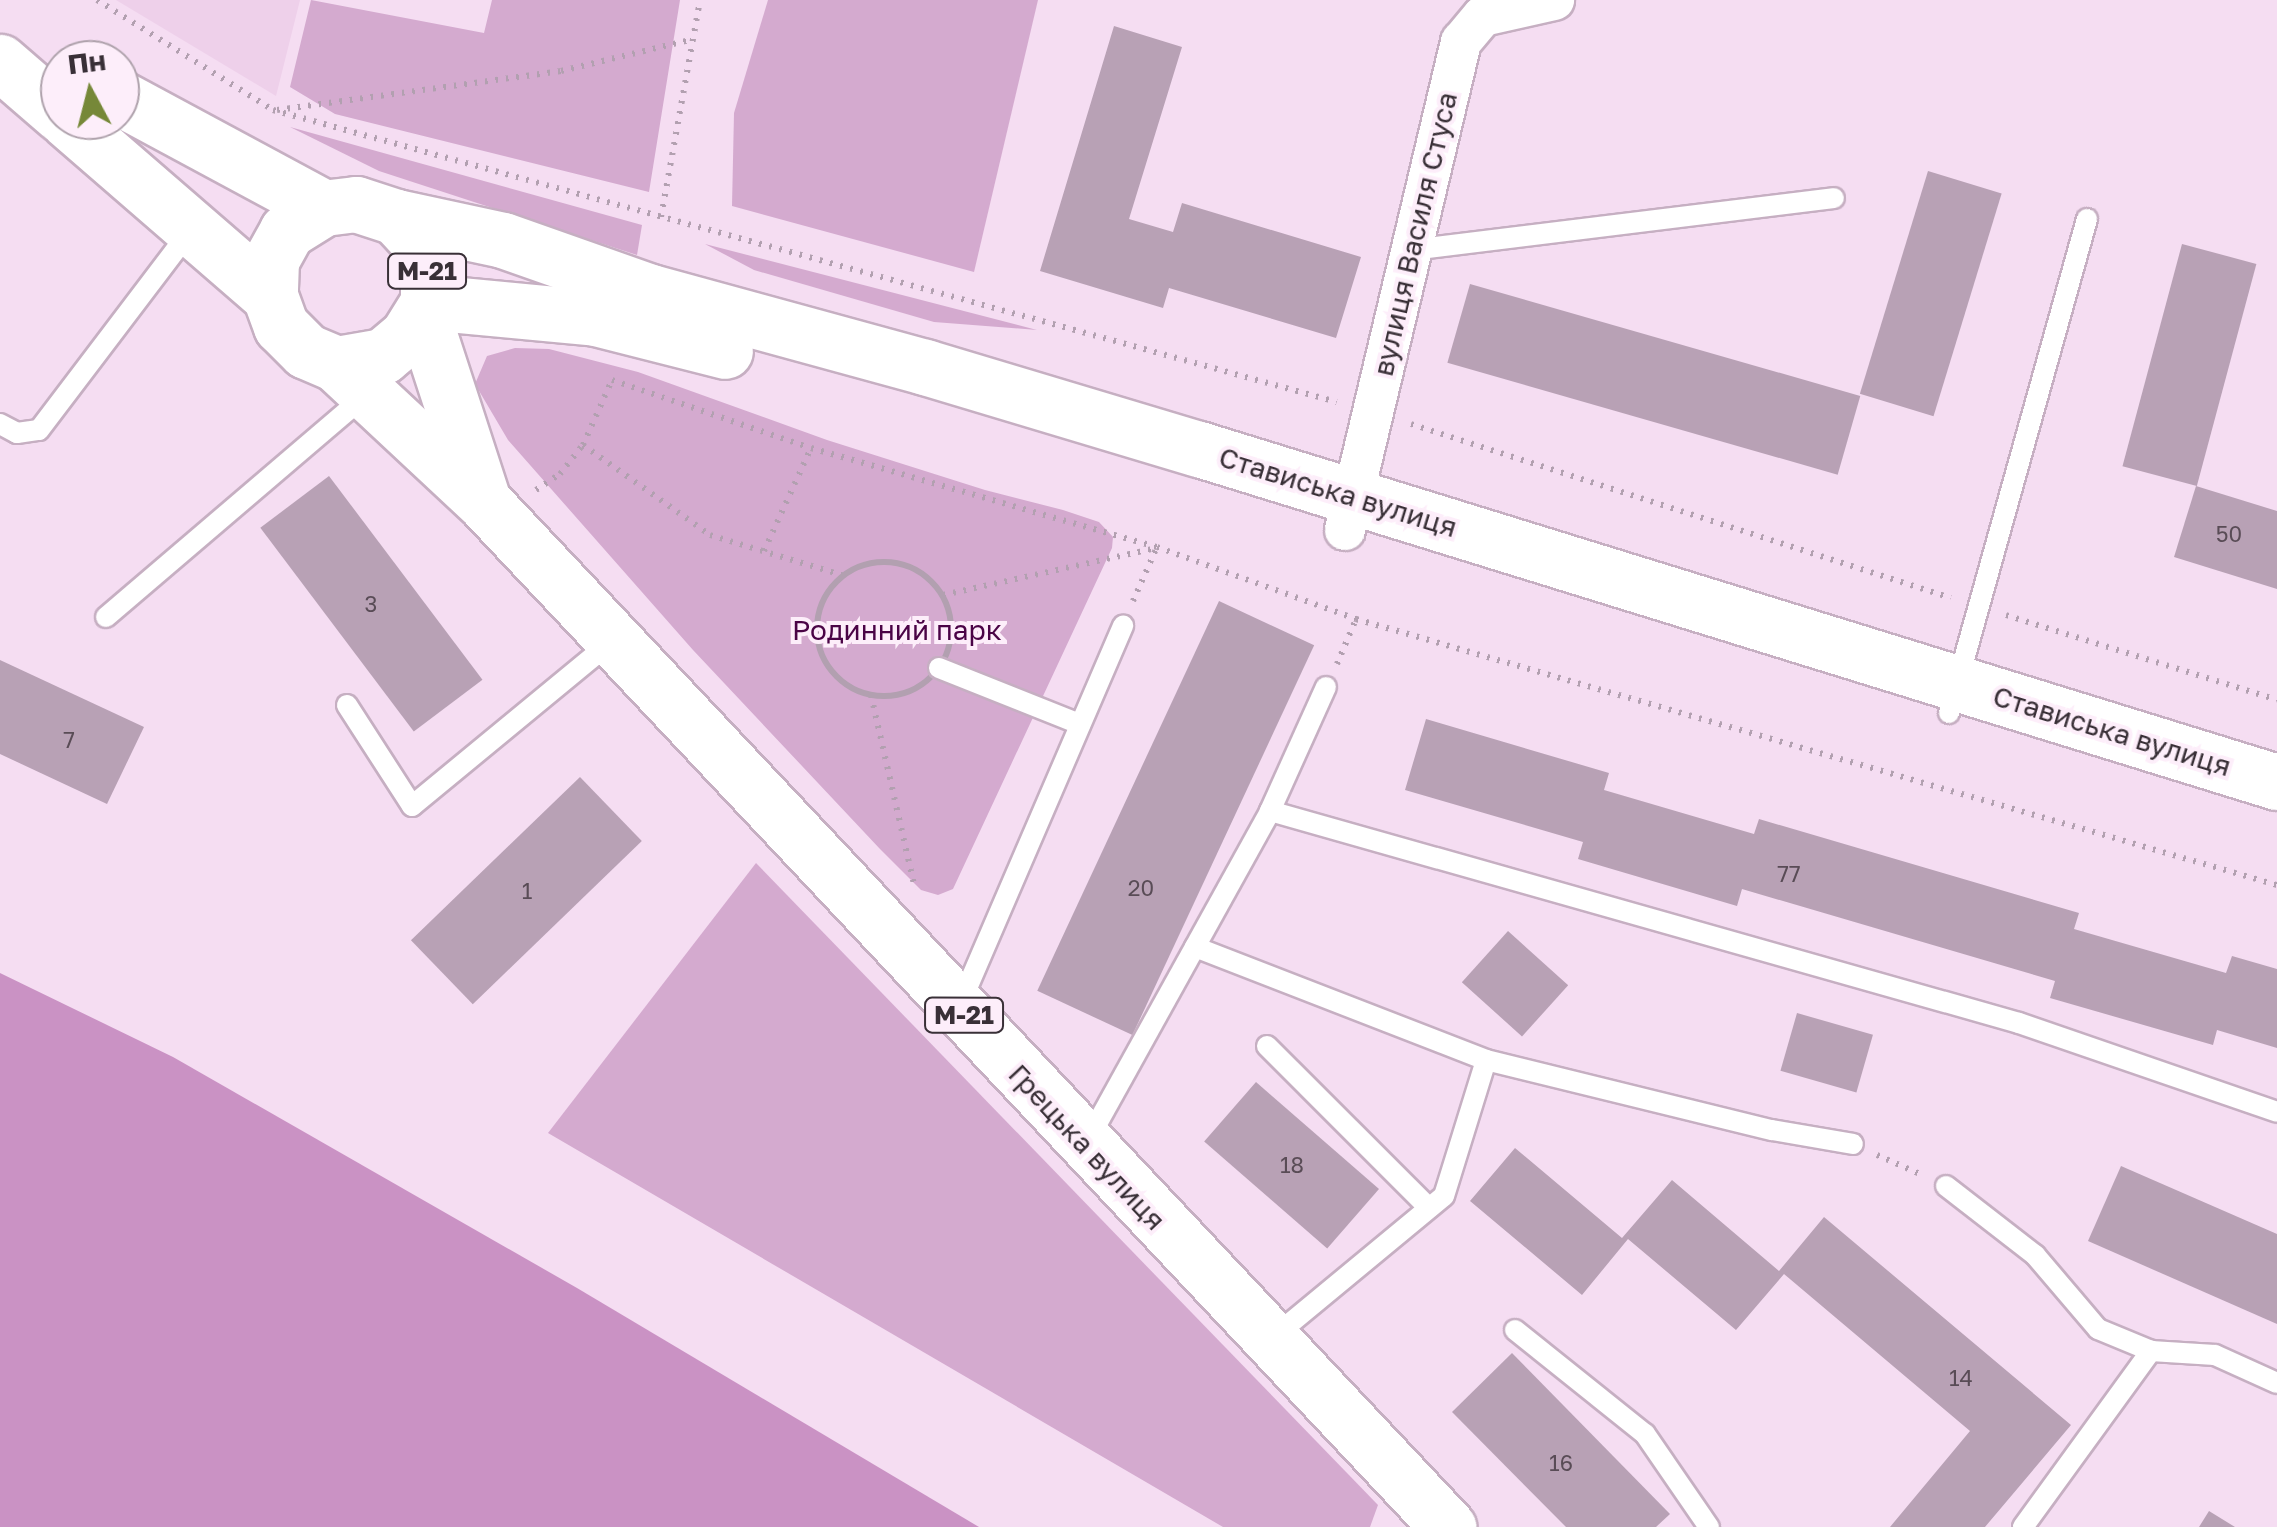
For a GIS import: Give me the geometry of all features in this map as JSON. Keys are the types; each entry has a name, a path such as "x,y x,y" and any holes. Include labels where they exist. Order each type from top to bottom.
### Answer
{"main road":[{"path":"0,33 40,54"},
{"path":"0,62 40,97"},
{"name":"М-21","path":"90,140 270,296 281,326 306,351 352,379 407,336 425,308 428,271 418,242 396,216 356,204 324,208 140,109"},
{"path":"270,296 271,260 287,231 324,208"},
{"name":"Стависька вулиця","path":"396,216 503,240 652,292 925,367 1350,514 1953,699 2277,811"},
{"name":"Стависька вулиця","path":"425,308 596,318 1350,514"},
{"name":"Грецька вулиця","path":"425,308 490,509"},
{"name":"Грецька вулиця","path":"352,379 490,509 1448,1527"},
{"name":"Стависька вулиця","path":"1953,699 2277,782"}],"street":[{"name":"вулиця Василя Стуса","path":"1350,514 1460,42 1483,16 1554,0"}],"lane":[{"path":"1411,250 1834,198"},
{"path":"1953,699 1982,608 2087,219"},
{"path":"0,424 18,433 39,430 192,229"},
{"path":"106,617 352,379"},
{"path":"958,1008 1123,625"},
{"path":"347,705 412,806 613,640"},
{"path":"939,668 1080,724"},
{"path":"1085,1144 1270,812 1326,686"},
{"path":"1270,812 2019,1023 2277,1112"},
{"path":"1195,947 1486,1060 1772,1130 1853,1144"},
{"path":"1267,1046 1429,1208"},
{"path":"1269,1340 1444,1196 1486,1060"},
{"path":"1946,1186 2034,1256 2098,1329 2151,1351 2215,1356 2277,1384"},
{"path":"1514,1330 1645,1434 1710,1527"},
{"path":"2022,1527 2151,1351"}],"path":[{"path":"98,0 273,110 1374,412 2277,700"},
{"path":"662,217 700,0"},
{"path":"273,110 562,71 690,40"},
{"path":"490,509 560,474 583,445 612,380 810,448 1157,548 1356,620 2277,884"},
{"path":"583,445 710,535 842,575"},
{"path":"764,551 810,448"},
{"path":"943,595 1157,548"},
{"path":"1123,625 1157,548"},
{"path":"897,562 915,568 943,595 952,632 939,668 909,692 870,695 836,678 818,644 820,606 842,575 859,566 897,562"},
{"path":"1326,686 1356,620"},
{"path":"870,695 917,896"},
{"path":"1853,1144 1946,1186"}],"shaded area":[{"path":"116,0 300,0 276,96"},
{"path":"0,973 173,1057 577,1288 979,1527 0,1527"}],"green space":[{"path":"311,0 484,33 492,0 680,0 649,192 335,114 290,87"},
{"path":"768,0 1038,0 974,272 732,206 734,113"},
{"path":"290,127 642,225 637,255 379,171"},
{"path":"705,244 1037,330 934,322 754,270"},
{"name":"Родинний парк","path":"515,348 549,349 638,372 827,440 1099,522 1113,537 1112,548 953,889 938,895 921,890 880,849 693,650 508,440 475,384 487,356"},
{"path":"756,863 1378,1505 1370,1527 1223,1527 548,1133"}],"building":[{"path":"1114,26 1182,47 1129,219 1173,232 1182,203 1361,257 1336,338 1169,288 1163,308 1040,271"},
{"path":"1928,171 2002,194 1934,416 1860,394"},
{"path":"2182,244 2256,264 2197,486 2122,466"},
{"path":"1470,284 1860,396 1838,475 1447,363"},
{"path":"329,476 482,680 414,731 260,528"},
{"path":"2196,486 2277,511 2277,589 2174,557"},
{"path":"1219,601 1314,645 1132,1035 1037,991"},
{"path":"0,660 144,727 107,804 0,754"},
{"path":"1426,719 1609,773 1604,790 1754,834 1759,819 2079,913 2074,929 2226,973 2232,956 2277,969 2277,1048 2217,1030 2213,1045 2050,998 2055,981 1742,889 1737,906 1578,859 1583,842 1405,790"},
{"path":"580,777 642,841 473,1004 411,940"},
{"path":"1508,931 1568,985 1522,1036 1462,982"},
{"path":"1797,1013 1873,1035 1856,1092 1780,1071"},
{"path":"1256,1082 1379,1189 1327,1249 1204,1142"},
{"path":"1515,1148 1622,1238 1672,1180 1779,1271 1824,1217 2071,1425 1985,1527 1890,1527 1970,1431 1784,1274 1736,1330 1628,1239 1582,1295 1470,1201"},
{"path":"2121,1166 2277,1234 2277,1324 2088,1241"},
{"path":"1512,1353 1670,1514 1656,1527 1566,1527 1452,1412"},
{"path":"2209,1511 2235,1527 2199,1527"}]}
